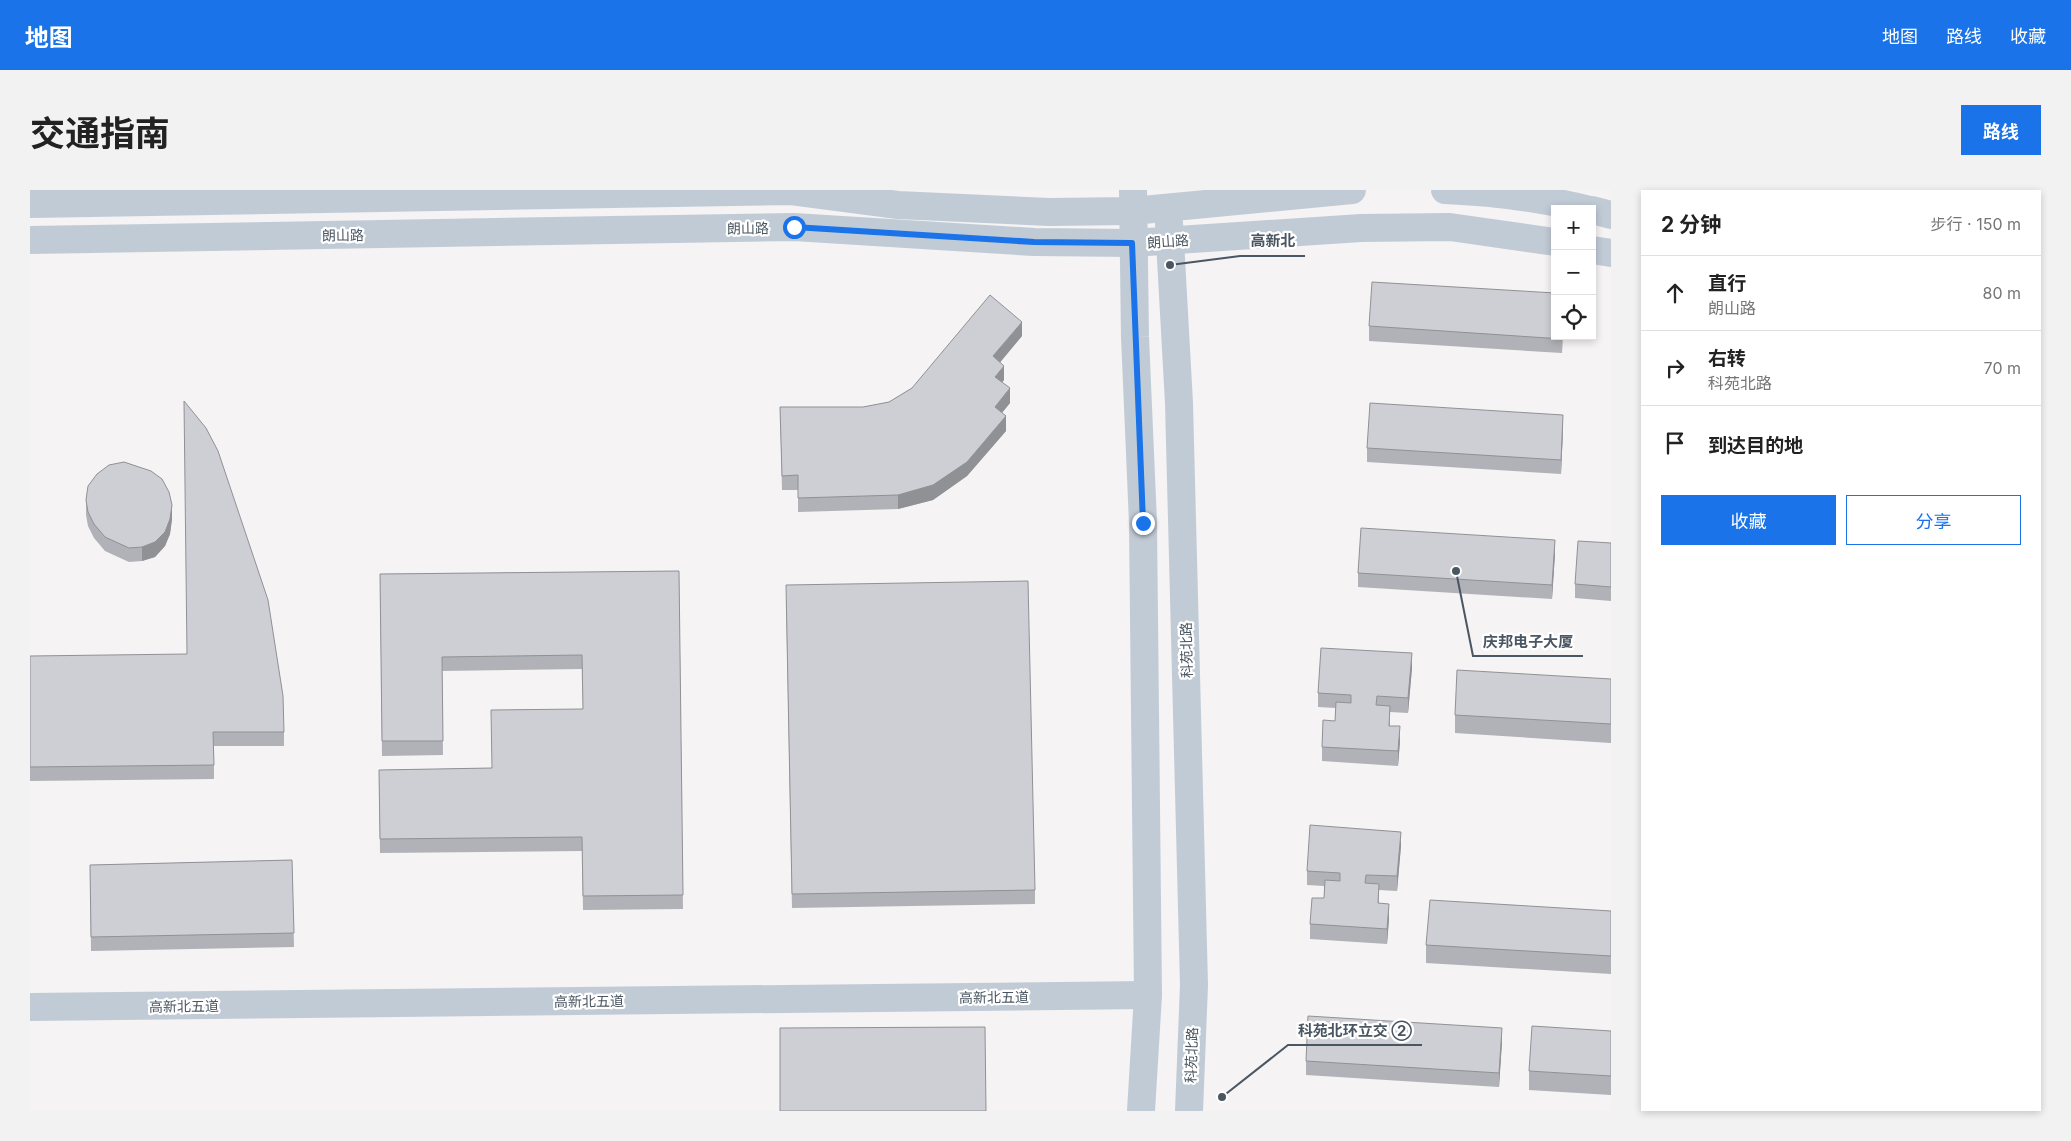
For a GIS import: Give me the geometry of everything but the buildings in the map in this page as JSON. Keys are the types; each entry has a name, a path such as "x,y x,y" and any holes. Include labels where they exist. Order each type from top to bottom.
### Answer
{"main road":[{"path":"30,204 791,192 898,205 1049,212 1132,200 1352,190"},
{"path":"1445,190 1483,192 1569,205"},
{"name":"科苑北路","path":"1168,198 1179,403 1194,985 1189,1111"},
{"path":"1132,200 1143,523 1148,995 1142,1111"},
{"path":"1596,211 1611,215"},
{"name":"朗山路","path":"30,240 794,227 1034,242 1132,243 1361,228 1450,227 1551,241"},
{"path":"1596,251 1611,254"},
{"name":"高新北五道","path":"30,1007 1148,995"}],"place":[{"name":"高新北","path":"1170,265"},
{"name":"庆邦电子大厦","path":"1456,571"},
{"name":"科苑北环立交 ②","path":"1222,1097"}],"route":[{"path":"794,227 1034,242 1132,243 1143,523"}]}
